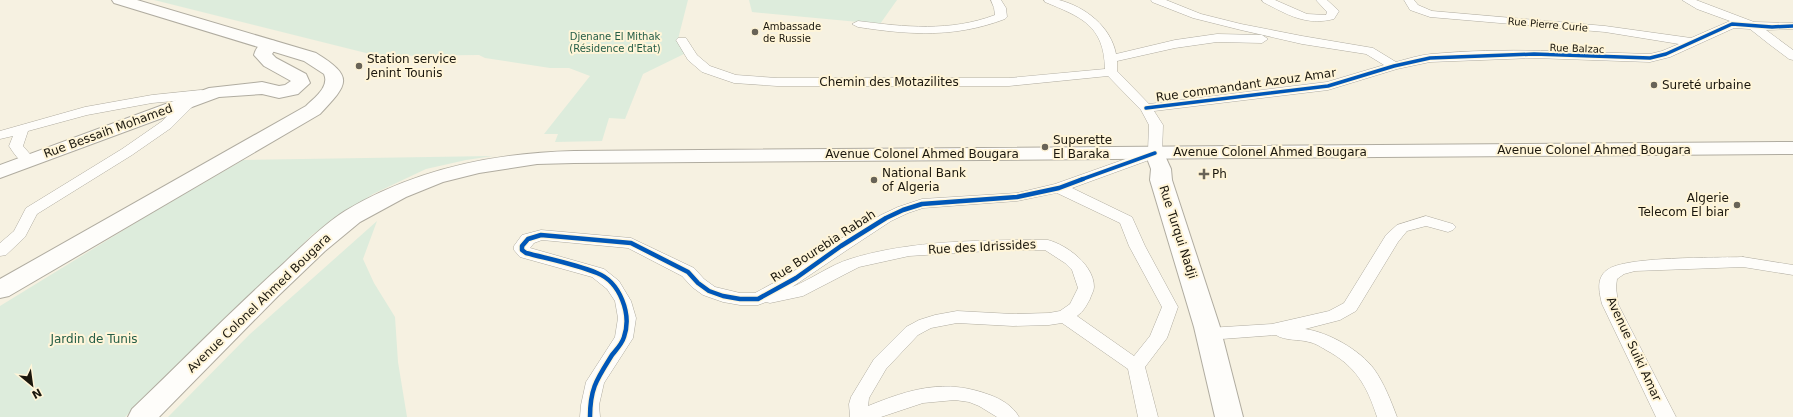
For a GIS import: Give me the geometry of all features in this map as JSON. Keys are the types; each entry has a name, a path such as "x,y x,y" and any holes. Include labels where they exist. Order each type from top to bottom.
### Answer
{"main road":[{"path":"0,290 313,110 332,89 335,82 334,75 330,69 310,56 120,0"},
{"name":"Rue Bessaih Mohamed","path":"0,172 216,92 262,88 279,92 291,90 302,81 300,78 270,62 263,55 264,50 269,45"},
{"name":"Avenue Colonel Ahmed Bougara","path":"142,417 269,290 317,246 352,217 398,192 436,177 478,167 537,158 574,156 1793,148"},
{"name":"Rue Turqui Nadji","path":"1155,153 1161,169 1161,180 1195,285 1221,378 1229,417"}],"street":[{"path":"858,24 904,31 947,30 986,23 1001,17 1000,8 996,0"},
{"path":"1049,0 1088,19 1104,35 1111,66"},
{"path":"1156,0 1197,16 1302,40 1369,51 1394,66"},
{"path":"1266,0 1301,16 1318,19 1330,17 1333,11 1321,0"},
{"name":"Rue Pierre Curie","path":"1409,0 1409,3 1415,8 1430,14 1605,30 1691,42"},
{"path":"1687,0 1754,26 1793,26"},
{"name":"Rue Balzac","path":"1394,66 1430,58 1480,55 1534,54 1650,58 1666,54 1732,24 1754,26"},
{"path":"1754,26 1793,56"},
{"name":"Chemin des Motazilites","path":"682,40 692,57 706,69 734,79 777,82 1009,82 1111,66 1175,44 1216,38 1302,40"},
{"name":"Rue Turqui Nadji","path":"1111,66 1146,108 1156,125 1155,153"},
{"name":"Rue commandant Azouz Amar","path":"1146,108 1328,86 1394,66"},
{"path":"0,135 91,110 174,95 216,92"},
{"path":"0,251 20,234 32,211 127,152 166,125 190,101"},
{"path":"22,128 16,146 29,161"},
{"name":"Rue Bourebia Rabah","path":"590,417 590,405 596,382 624,338 627,318 623,301 613,285 598,273 526,253 522,248 528,239 541,235 631,243 688,272 698,283 709,291 723,296 740,299 758,299 796,278 841,246 886,218 903,210 929,204 1016,197 1060,188 1155,153"},
{"path":"1060,188 1127,220 1138,246 1170,307 1158,338 1136,366"},
{"path":"1208,334 1272,330 1334,316 1350,307 1392,239 1402,228 1426,221 1448,228"},
{"name":"Rue des Idrissides","path":"758,299 797,292 854,263 909,251 1004,245 1048,245 1071,259 1079,268 1084,278 1086,288 1077,308 1065,316"},
{"name":"Avenue Suiki Amar","path":"1666,417 1610,304 1606,285 1608,278 1614,272 1623,268 1635,266 1743,262 1793,270"},
{"path":"1009,417 994,405 980,398 965,393 949,392 933,393 886,406 861,417 858,411 860,397 880,364 912,331 925,324 941,319 957,317 1013,320 1049,319 1065,316 1136,366 1148,417"},
{"path":"1272,330 1314,336 1345,352 1367,373 1381,400 1387,417"}],"green space":[{"name":"Djenane El Mithak (Résidence d'Etat)","path":"154,0 688,0 678,39 686,53 643,74 625,119 609,118 602,141 555,142 558,134 544,134 590,76 569,68 550,68 485,58 479,55 378,56"},
{"path":"749,0 897,0 880,24 752,12"},
{"name":"Jardin de Tunis","path":"493,156 466,160 426,169 373,194 313,234 125,417 0,417 0,306 145,217 243,160"},
{"path":"377,221 363,259 374,283 395,317 398,362 407,417 168,417 250,334"}],"cycle path":[{"path":"1146,108 1328,86 1394,66 1430,58 1534,54 1650,58 1666,54 1732,24 1772,27 1793,26"},
{"path":"590,417 590,405 595,382 624,338 627,318 623,301 613,285 598,273 526,253 522,250 522,246 528,239 541,235 631,243 688,272 698,283 709,291 723,296 740,299 758,299 796,278 841,246 886,218 903,210 922,204 1017,197 1059,188 1155,153"}],"place":[{"name":"Ambassade de Russie","path":"755,32"},
{"name":"Station service Jenint Tounis","path":"359,66"},
{"name":"Sureté urbaine","path":"1654,85"},
{"name":"Superette El Baraka","path":"1045,147"},
{"name":"Ph","path":"1204,174"},
{"name":"National Bank of Algeria","path":"874,180"},
{"name":"Algerie Telecom El biar","path":"1737,205"}]}
